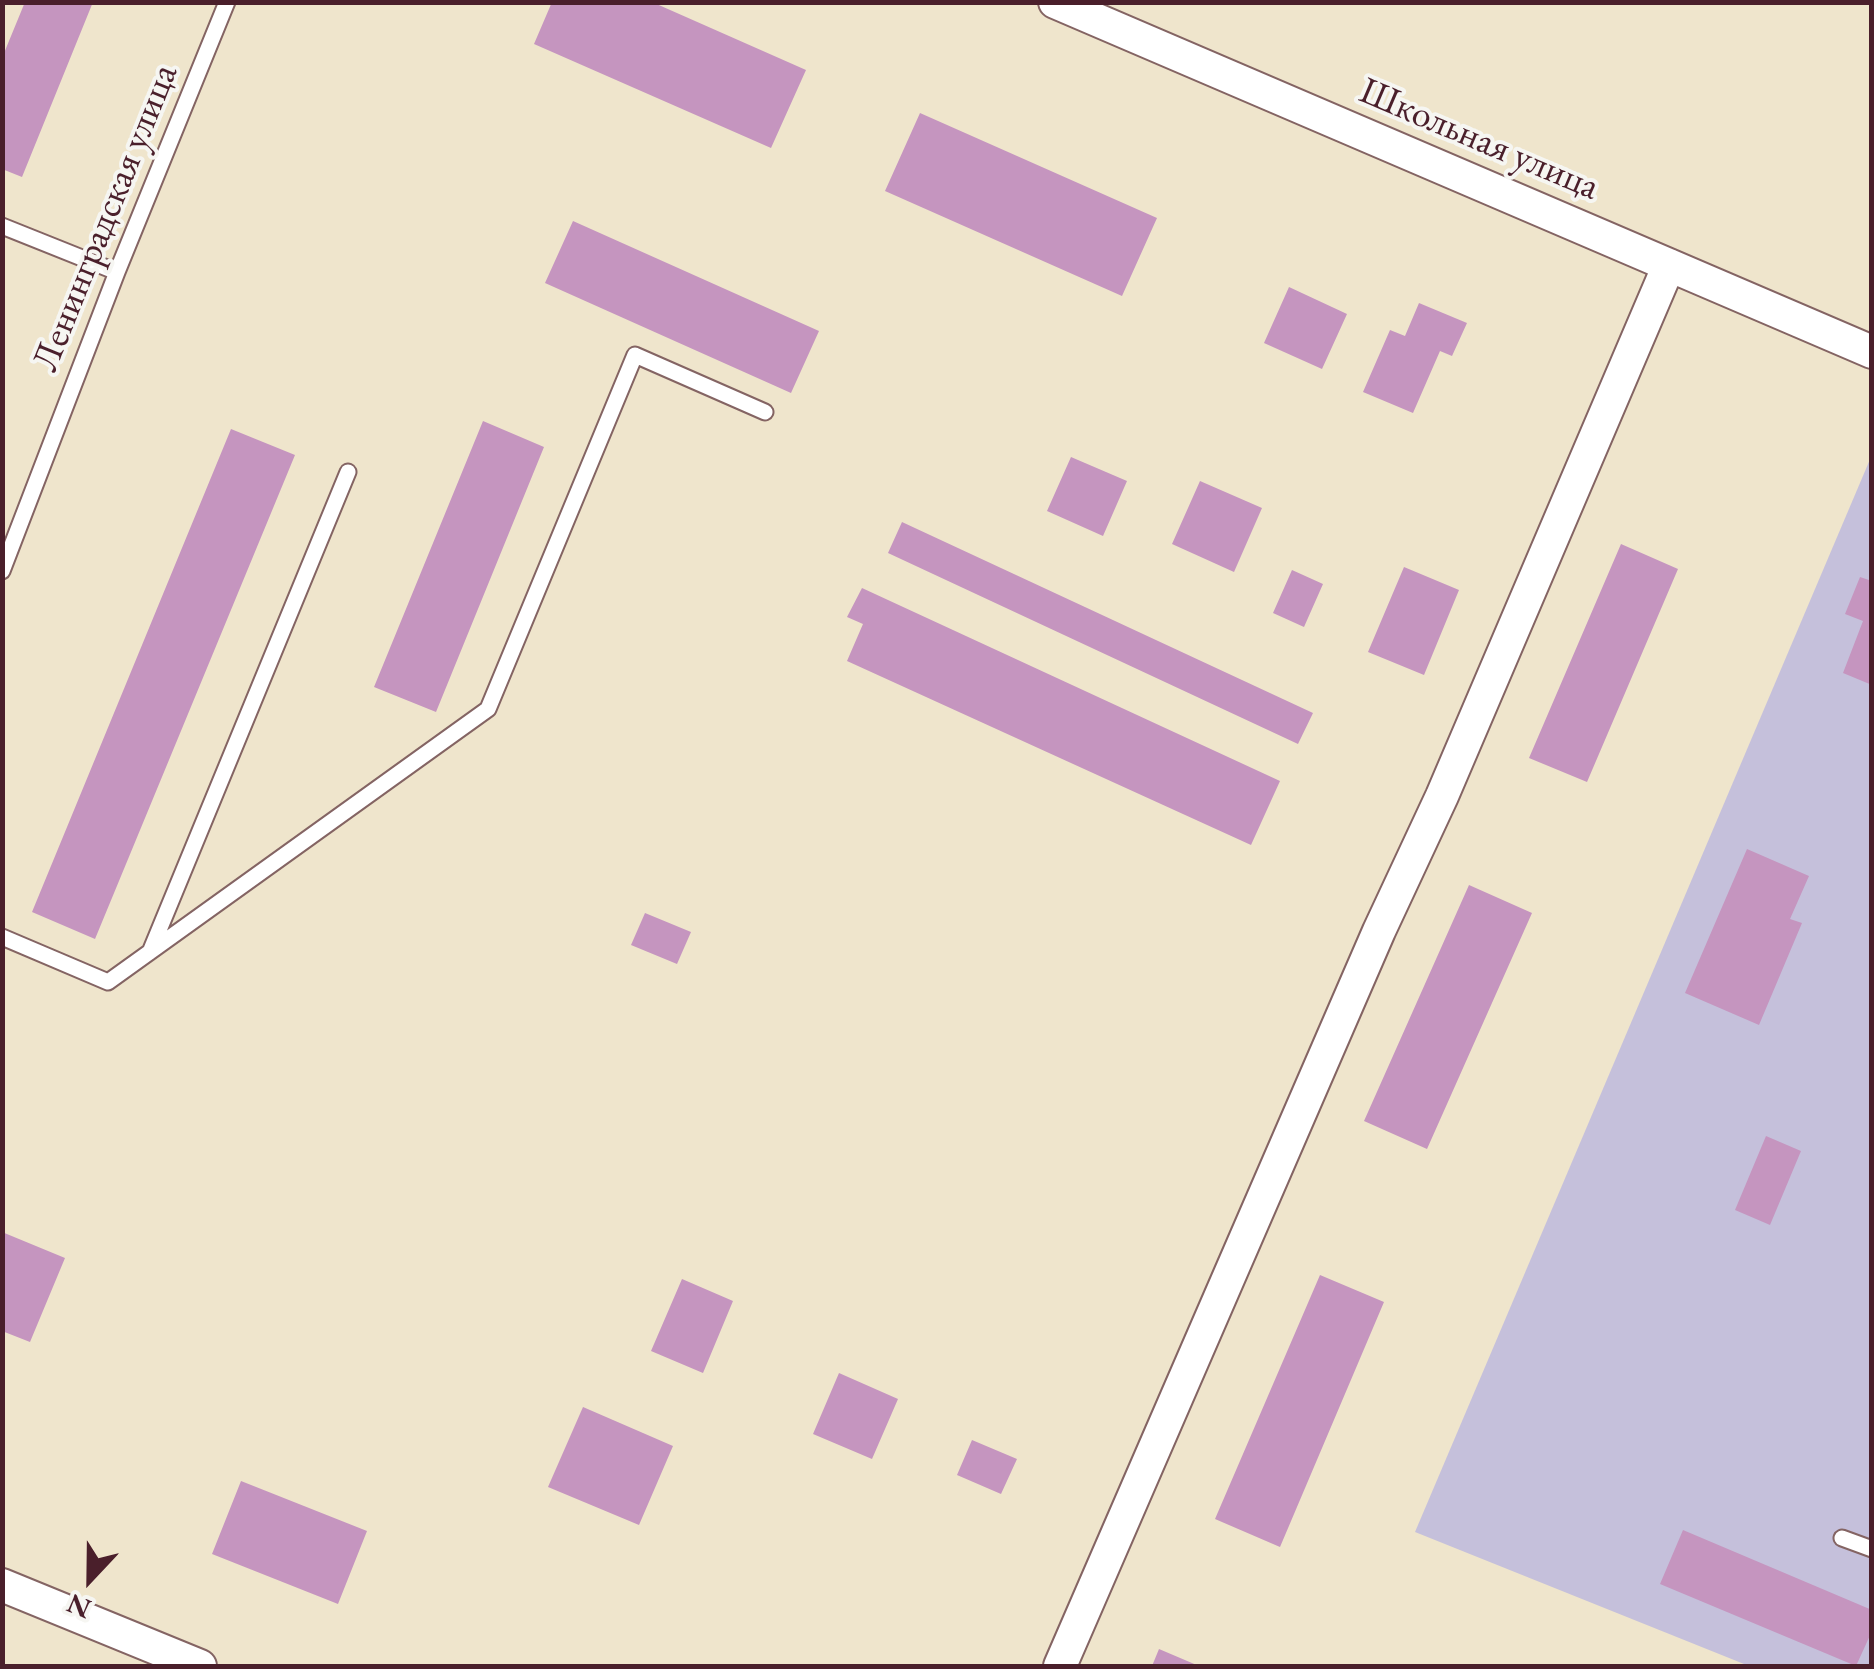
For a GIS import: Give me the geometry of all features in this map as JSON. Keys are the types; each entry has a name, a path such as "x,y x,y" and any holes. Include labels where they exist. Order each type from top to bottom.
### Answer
{"street":[{"name":"Школьная улица","path":"1054,2 1872,352"},
{"path":"1060,1666 1379,931 1450,778 1669,265"},
{"path":"2,1585 200,1666"}],"lane":[{"name":"Ленинградская улица","path":"2,571 228,2"},
{"path":"2,226 118,272"},
{"path":"2,937 108,982 488,709 635,355 765,412"},
{"path":"150,952 348,472"},
{"path":"1842,1538 1872,1549"}],"shaded area":[{"path":"1871,457 1871,1666 1749,1666 1415,1532"}],"building":[{"path":"25,2 93,2 22,177 2,169 2,58"},
{"path":"552,2 652,2 806,70 771,148 534,44"},
{"path":"920,113 1157,218 1122,296 885,191"},
{"path":"573,221 819,331 791,393 545,283"},
{"path":"1289,287 1347,314 1322,369 1264,343"},
{"path":"1419,303 1467,323 1452,356 1440,351 1413,413 1363,392 1390,330 1405,336"},
{"path":"483,421 544,447 436,712 374,687"},
{"path":"231,429 295,455 95,939 32,912"},
{"path":"1071,457 1127,481 1103,536 1047,511"},
{"path":"1200,481 1262,508 1234,572 1172,544"},
{"path":"902,522 1313,713 1298,744 888,553"},
{"path":"1621,544 1678,569 1587,782 1529,758"},
{"path":"1404,567 1459,590 1424,675 1368,652"},
{"path":"1292,570 1323,584 1304,627 1273,613"},
{"path":"1860,577 1872,581 1872,685 1843,673 1863,621 1845,614"},
{"path":"862,588 1280,781 1251,845 847,661 863,624 847,617"},
{"path":"1747,849 1809,876 1790,919 1802,923 1759,1025 1685,993"},
{"path":"1469,885 1532,913 1427,1149 1364,1121"},
{"path":"645,913 691,932 677,964 631,945"},
{"path":"1766,1136 1801,1151 1770,1225 1735,1210"},
{"path":"2,1232 65,1258 30,1342 2,1331"},
{"path":"1320,1275 1384,1302 1280,1547 1215,1519"},
{"path":"682,1279 733,1301 703,1373 651,1351"},
{"path":"839,1373 898,1399 872,1459 813,1434"},
{"path":"583,1407 673,1446 639,1525 548,1487"},
{"path":"972,1440 1017,1459 1001,1494 957,1475"},
{"path":"241,1481 367,1531 338,1604 212,1554"},
{"path":"1683,1530 1872,1610 1872,1631 1856,1666 1660,1584"},
{"path":"1159,1649 1199,1666 1152,1666"}]}
